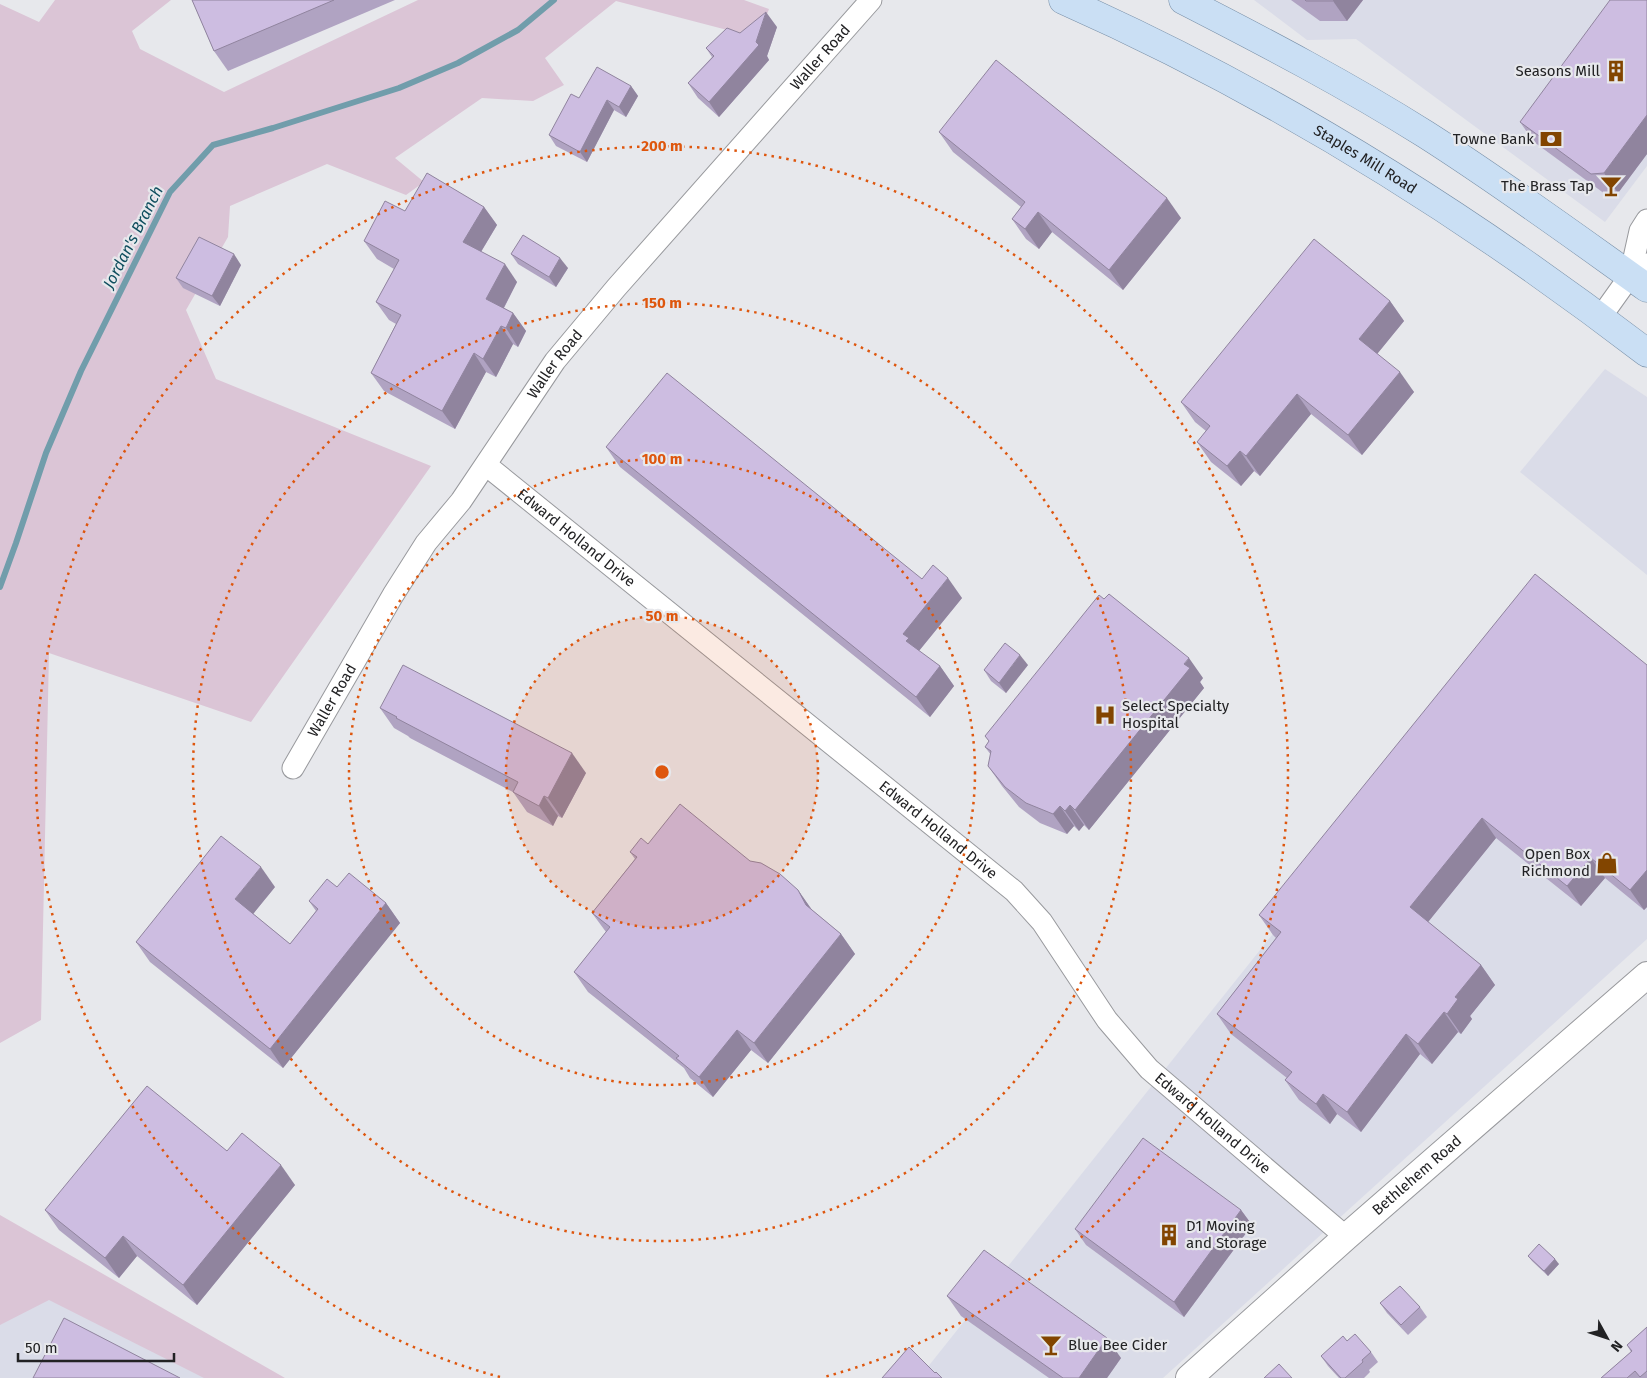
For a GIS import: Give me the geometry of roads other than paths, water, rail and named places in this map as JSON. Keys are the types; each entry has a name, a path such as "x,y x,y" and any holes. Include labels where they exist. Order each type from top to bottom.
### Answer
{"main road":[{"name":"Staples Mill Road","path":"1064,0 1125,27 1191,60 1261,97 1358,153 1499,244 1551,280 1647,353"},
{"path":"1183,0 1287,53 1424,134 1641,276"}],"street":[{"name":"Waller Road","path":"293,768 393,595 426,543 461,501 555,361 871,0"},
{"path":"1600,318 1641,276 1640,231 1647,220"},
{"name":"Edward Holland Drive","path":"486,465 1014,891 1042,922 1107,1020 1149,1069 1346,1237"},
{"name":"Bethlehem Road","path":"1189,1378 1346,1237 1647,975"}],"waterway":[{"name":"Jordan's Branch","path":"0,587 46,453 81,371 170,192 213,145 399,88 458,63 518,30 554,0"}],"place":[{"name":"Seasons Mill","path":"1616,71"},
{"name":"Towne Bank","path":"1551,139"},
{"name":"The Brass Tap","path":"1611,186"},
{"name":"Select Specialty Hospital","path":"1105,715"},
{"name":"Open Box Richmond","path":"1607,863"},
{"name":"D1 Moving and Storage","path":"1169,1235"},
{"name":"Blue Bee Cider","path":"1051,1345"}]}
